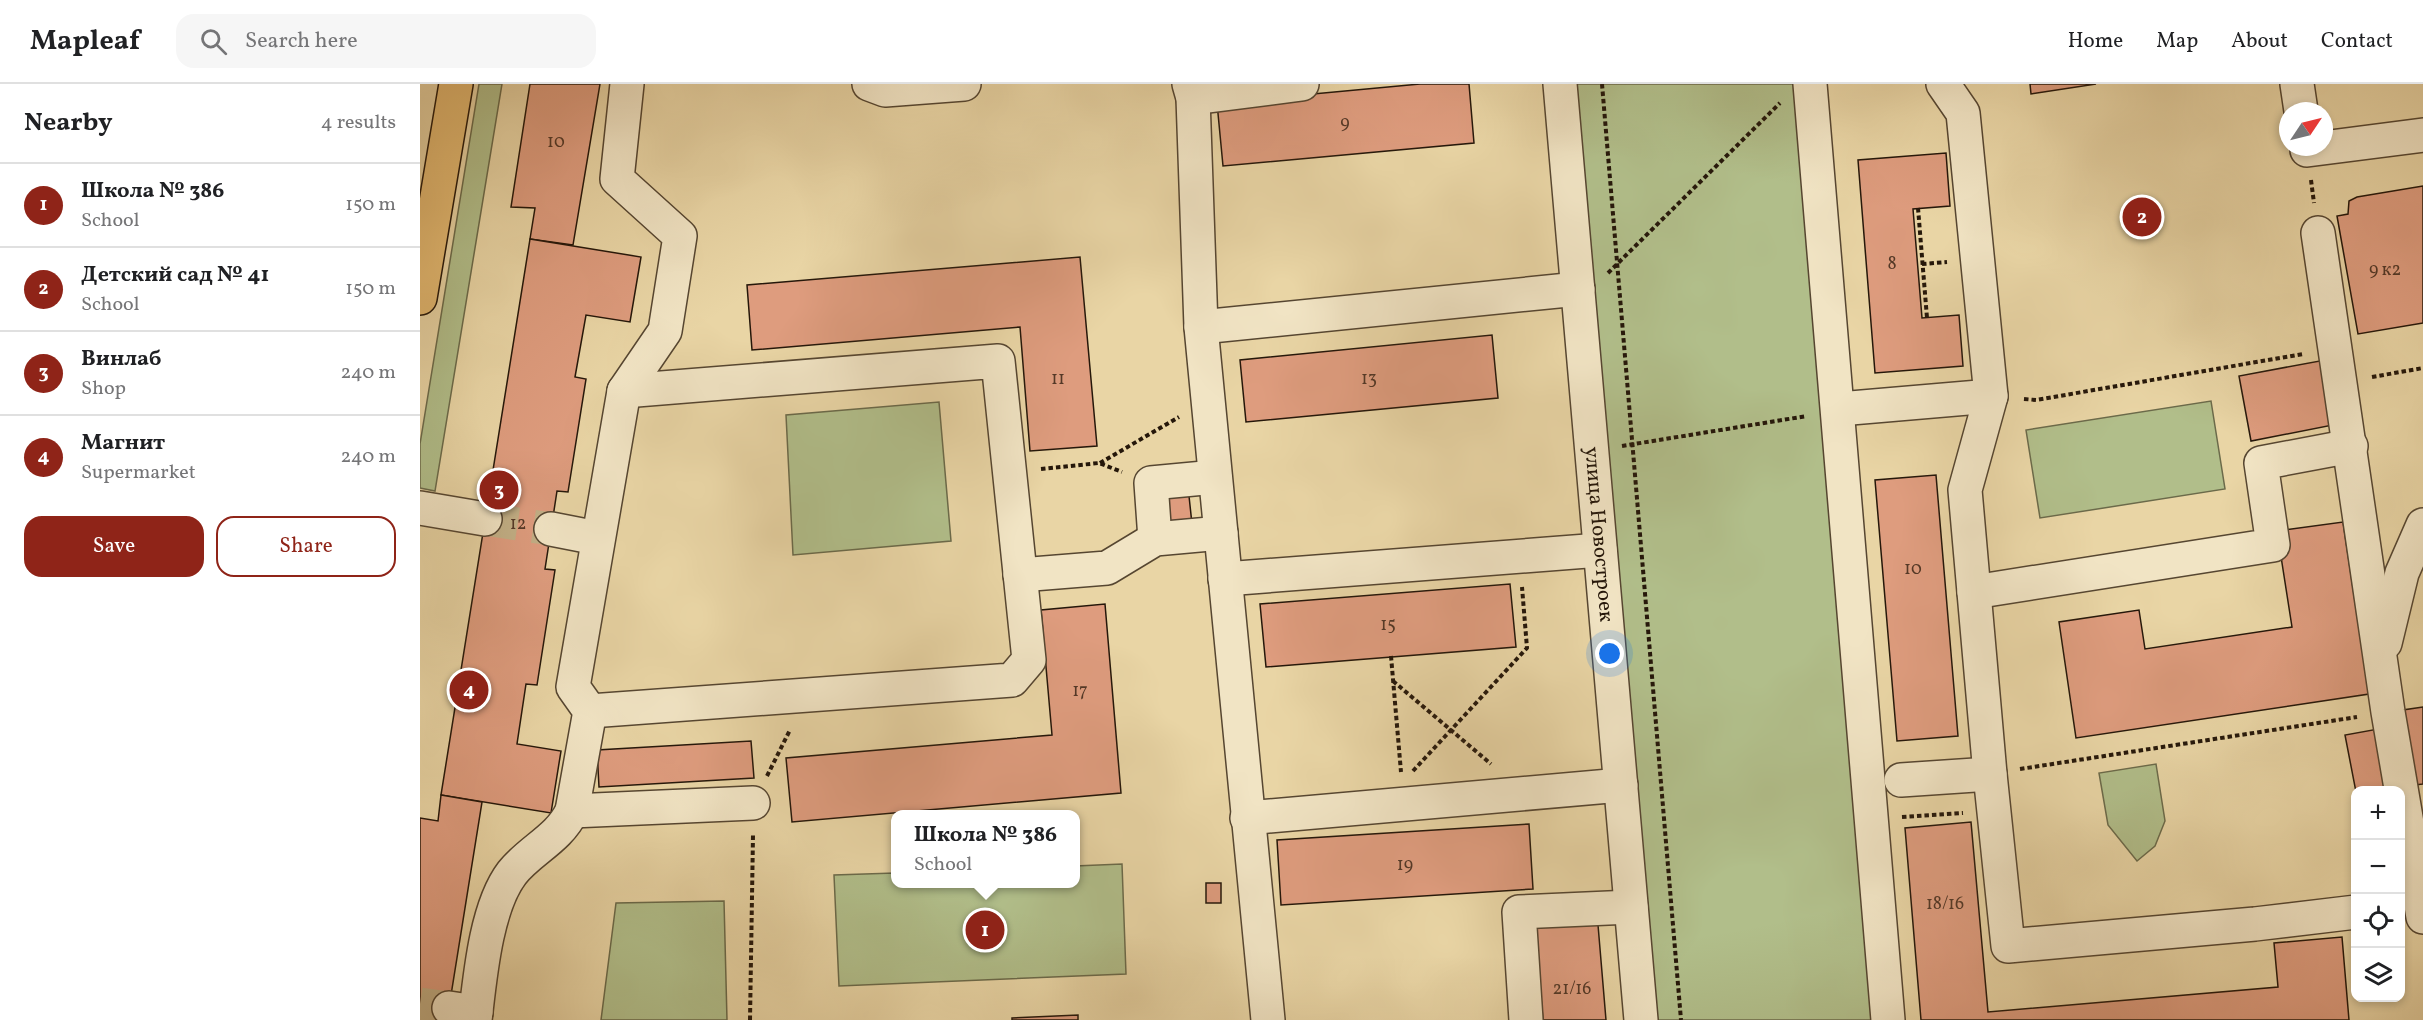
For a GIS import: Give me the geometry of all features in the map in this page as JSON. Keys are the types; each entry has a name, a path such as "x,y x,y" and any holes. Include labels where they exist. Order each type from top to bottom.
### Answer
{"main road":[{"path":"420,298 456,84"}],"street":[{"path":"467,1014 494,903 513,872 565,826 572,811 591,711 573,687 624,391 665,332 680,236 617,179 627,84"},
{"path":"869,84 885,90 964,84"},
{"path":"1268,1020 1201,327 1191,91 1302,84"},
{"name":"улица Новостроек","path":"1560,84 1590,284 1600,550 1641,1020"},
{"path":"1943,84 1962,112 2003,397 1965,490 2008,946 2255,924 2351,912"},
{"path":"2297,84 2300,102"},
{"path":"1798,90 1888,1020"},
{"path":"2333,145 2423,135"},
{"path":"2318,233 2342,382 2417,901"},
{"path":"1201,327 1590,284"},
{"path":"591,711 1012,681 1029,660 998,361 624,391"},
{"path":"1829,411 2003,397"},
{"path":"1974,592 2273,545 2261,463 2351,446"},
{"path":"1155,538 1151,483 1215,477"},
{"path":"420,508 485,519"},
{"path":"2381,661 2402,573 2423,525"},
{"path":"551,529 597,538"},
{"path":"1020,575 1107,568 1155,538 1221,533"},
{"path":"1225,579 1600,550"},
{"path":"1900,780 1990,774"},
{"path":"1247,818 1402,794 1525,794 1621,786"},
{"path":"572,811 753,803"},
{"path":"1526,1020 1519,912 1632,907"}],"path":[{"path":"1602,84 1681,1020"},
{"path":"1590,284 1618,264 1798,90"},
{"path":"2308,156 2318,233"},
{"path":"1918,208 1917,229 1926,318"},
{"path":"2003,397 2036,400 2308,353"},
{"path":"2342,382 2423,368"},
{"path":"1010,472 1100,463 1208,400"},
{"path":"1611,447 1829,411"},
{"path":"1100,463 1151,483"},
{"path":"1402,794 1451,730 1527,648 1520,556"},
{"path":"1391,656 1402,794"},
{"path":"1393,681 1525,794"},
{"path":"750,1020 753,803 808,695"},
{"path":"1990,774 2388,712"},
{"path":"1904,817 1994,811"}],"green space":[{"path":"479,84 502,84 435,491 420,488 420,444"},
{"path":"1576,84 1796,84 1875,1020 1656,1020"},
{"path":"2211,401 2225,489 2040,518 2026,430"},
{"path":"939,402 951,541 793,555 786,415"},
{"path":"2156,764 2165,821 2155,846 2137,861 2108,825 2099,773"},
{"path":"1122,864 1126,974 839,986 834,875 891,873 891,888 1080,888 1080,866"},
{"path":"724,901 727,1020 601,1020 616,903"}],"building":[{"path":"530,84 600,84 573,245 530,239 535,208 511,207"},
{"path":"1420,84 1469,84 1474,143 1223,166 1217,103"},
{"path":"2030,84 2096,84 2031,94"},
{"path":"1946,153 1950,206 1913,209 1922,318 1959,315 1963,366 1875,373 1858,160"},
{"path":"2423,186 2423,323 2358,334 2337,216 2348,214 2349,201 2357,197"},
{"path":"530,239 641,257 630,322 586,315 575,377 586,379 568,492 557,491 545,569 555,570 537,685 526,684 517,744 561,751 551,813 441,795"},
{"path":"1080,257 1097,446 1030,451 1020,327 752,350 747,285"},
{"path":"1492,335 1498,398 1246,422 1240,360"},
{"path":"2325,360 2338,424 2251,441 2239,376"},
{"path":"1936,475 1958,736 1897,741 1875,480"},
{"path":"1189,496 1192,524 1169,526 1166,497"},
{"path":"2343,522 2369,694 2076,738 2059,622 2139,610 2145,649 2292,627 2277,531"},
{"path":"1510,584 1516,647 1266,667 1260,604"},
{"path":"1105,604 1121,793 928,810 891,810 891,813 792,822 786,758 1052,735 1041,610"},
{"path":"2423,707 2423,784 2415,785 2403,710"},
{"path":"2378,729 2388,786 2355,786 2345,735"},
{"path":"751,741 754,778 599,787 597,750"},
{"path":"441,795 482,802 447,1020 420,1020 420,818 438,821"},
{"path":"1971,822 1988,1012 2278,987 2274,943 2342,937 2349,1020 1921,1020 1905,828"},
{"path":"1529,824 1533,889 1281,905 1277,840"},
{"path":"1206,883 1221,883 1221,903 1206,903"},
{"path":"1597,913 1606,1020 1543,1020 1534,919"},
{"path":"1078,1015 1078,1020 1012,1020 1012,1018"}],"tunnel":[{"path":"485,519 551,529"},
{"path":"420,1004 449,1008"}],"place":[{"name":"Детский сад № 41","path":"2142,217"},
{"name":"Винлаб","path":"499,490"},
{"name":"Магнит","path":"469,690"},
{"name":"Школа № 386","path":"985,930"}]}
